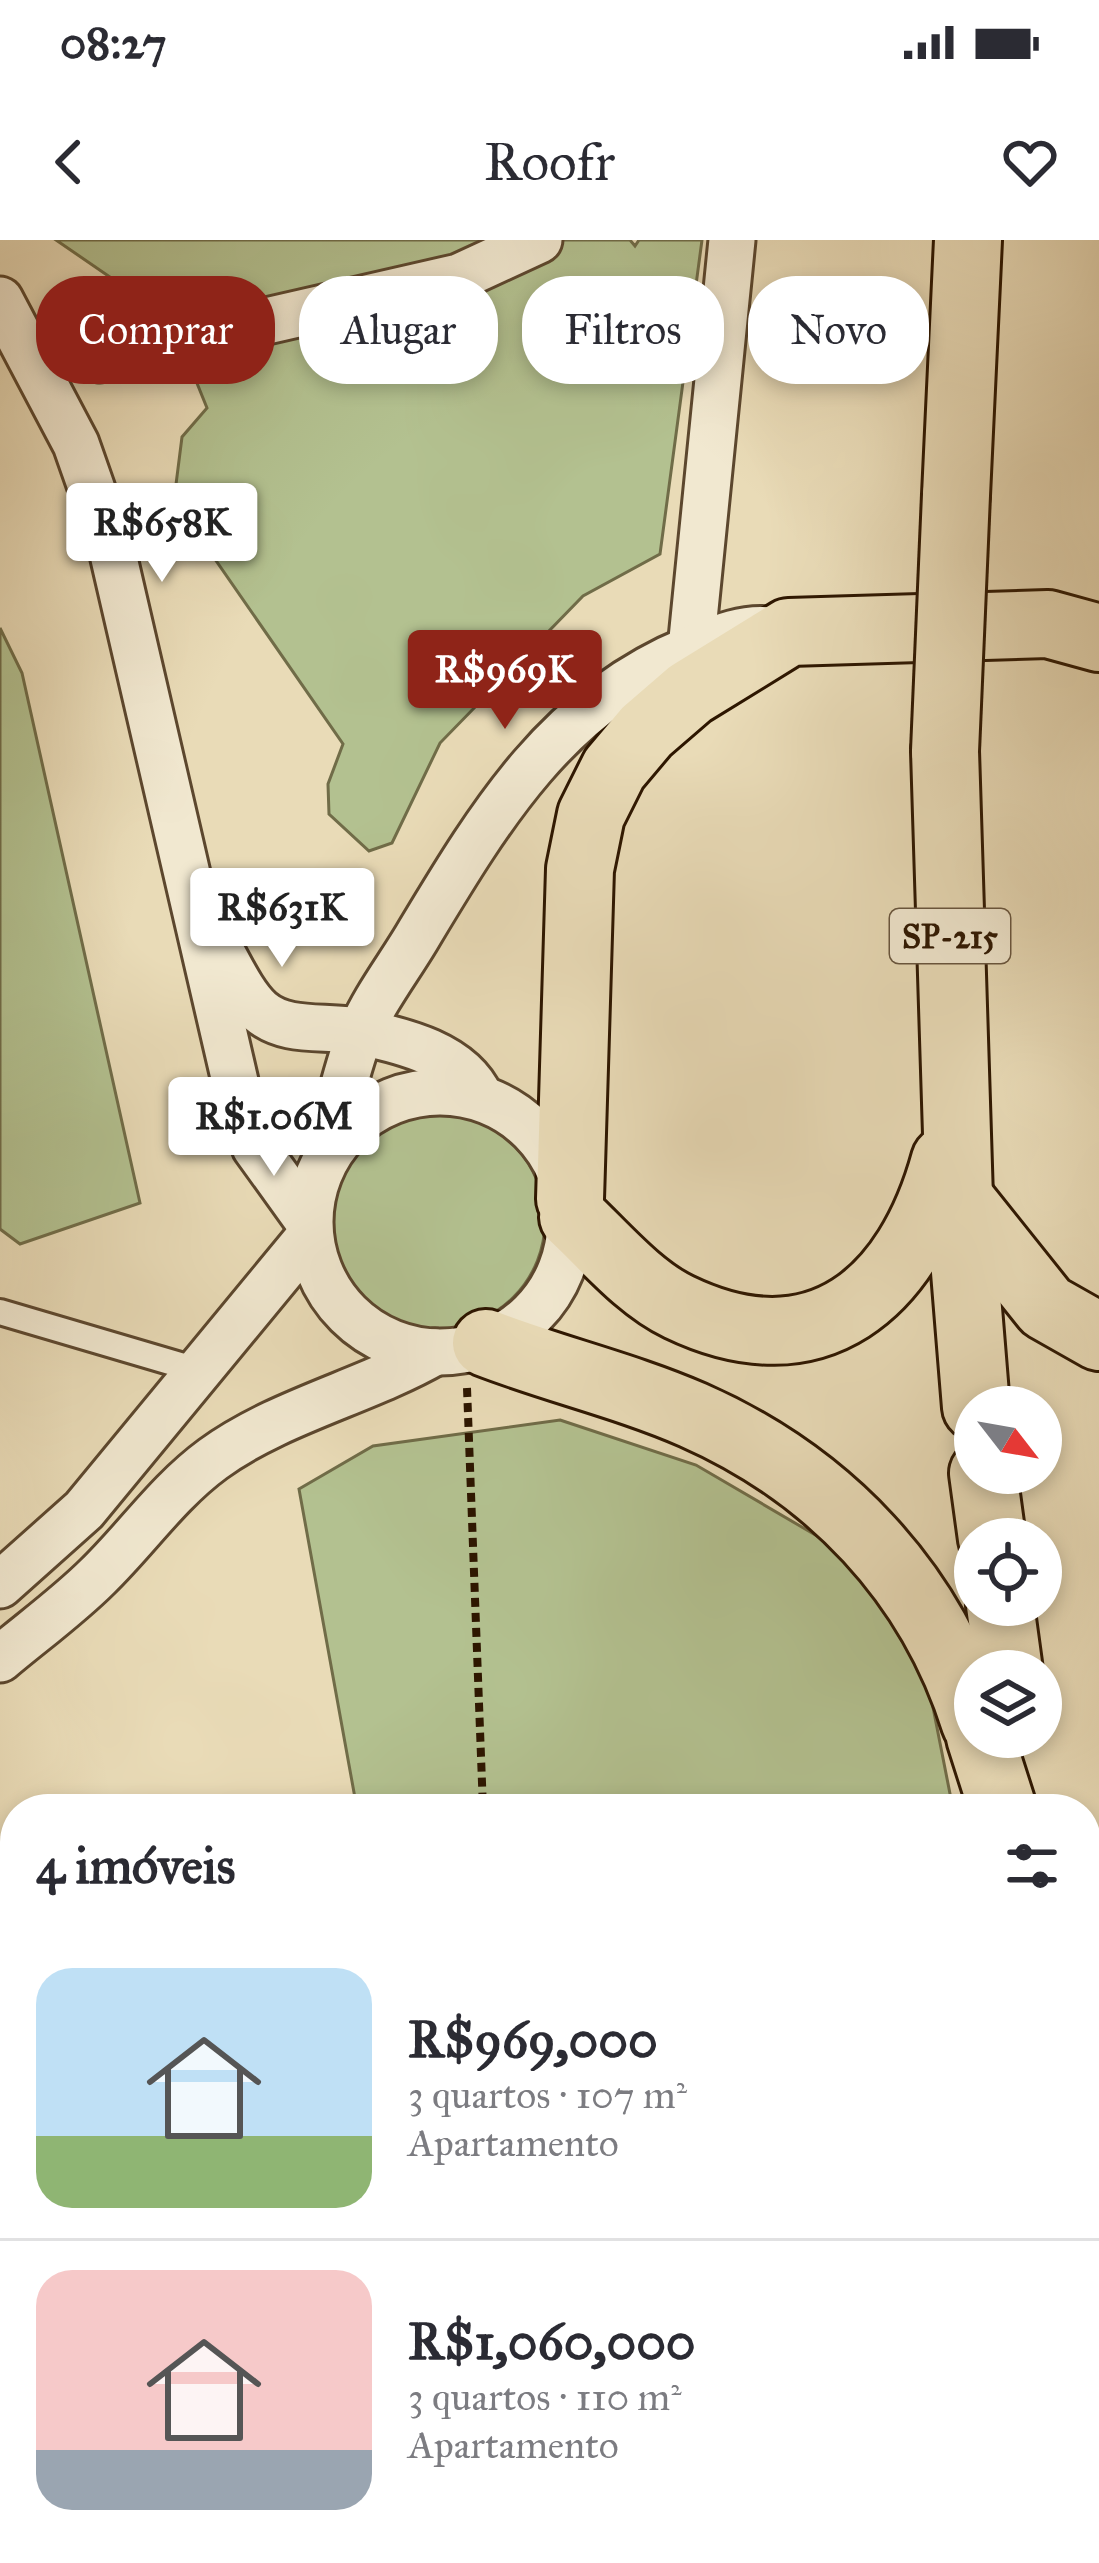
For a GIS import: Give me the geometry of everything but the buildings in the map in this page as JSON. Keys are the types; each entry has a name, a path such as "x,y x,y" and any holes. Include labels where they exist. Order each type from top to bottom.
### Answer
{"highway":[{"name":"SP-215","path":"968,240 945,751 959,1198 974,1386"},
{"path":"956,1121 932,1210 910,1251 884,1282 842,1316 808,1324 730,1327 675,1306 572,1208 580,869 591,815 614,770 646,730 690,693 790,632 1048,624 1099,638"},
{"path":"959,1198 1046,1307 1099,1337"},
{"path":"462,1348 692,1415 784,1464 848,1515 890,1561 954,1661"},
{"path":"987,1758 999,1794"},
{"path":"1022,1758 1028,1794"}],"street":[{"path":"275,319 459,277 539,240"},
{"path":"691,650 732,240"},
{"path":"0,300 76,444 110,541 200,916 223,1036 255,1147 309,1229 322,1280 351,1318 389,1342 462,1348"},
{"path":"0,1585 84,1510 309,1229 361,1032 488,819 527,767 574,718 619,684 691,650 753,628 790,632"},
{"path":"200,916 260,1010 290,1025 361,1032 448,1059 471,1077 480,1096"},
{"path":"0,1659 98,1576 154,1513 214,1458 290,1418 518,1324 548,1296 569,1253 572,1208 535,1132 480,1096 419,1092 382,1107 363,1115 323,1162"}],"lane":[{"path":"0,1312 197,1370"}],"path":[{"path":"462,1348 482,1794"}],"green space":[{"path":"56,240 630,240 635,246 639,240 702,240 697,276 522,276 522,384 683,384 660,554 583,596 440,743 392,843 369,851 329,814 328,784 343,744 174,500 182,437 207,408 197,384 275,384 275,276 108,276"},
{"path":"0,628 22,673 140,1203 20,1244 0,1229"},
{"path":"437,1113 478,1121 514,1144 537,1180 545,1221 537,1262 514,1298 478,1321 437,1329 396,1321 360,1298 337,1262 329,1221 337,1180 360,1144 396,1121"},
{"path":"560,1420 696,1465 853,1557 929,1687 950,1794 354,1794 299,1489 373,1446"}]}
